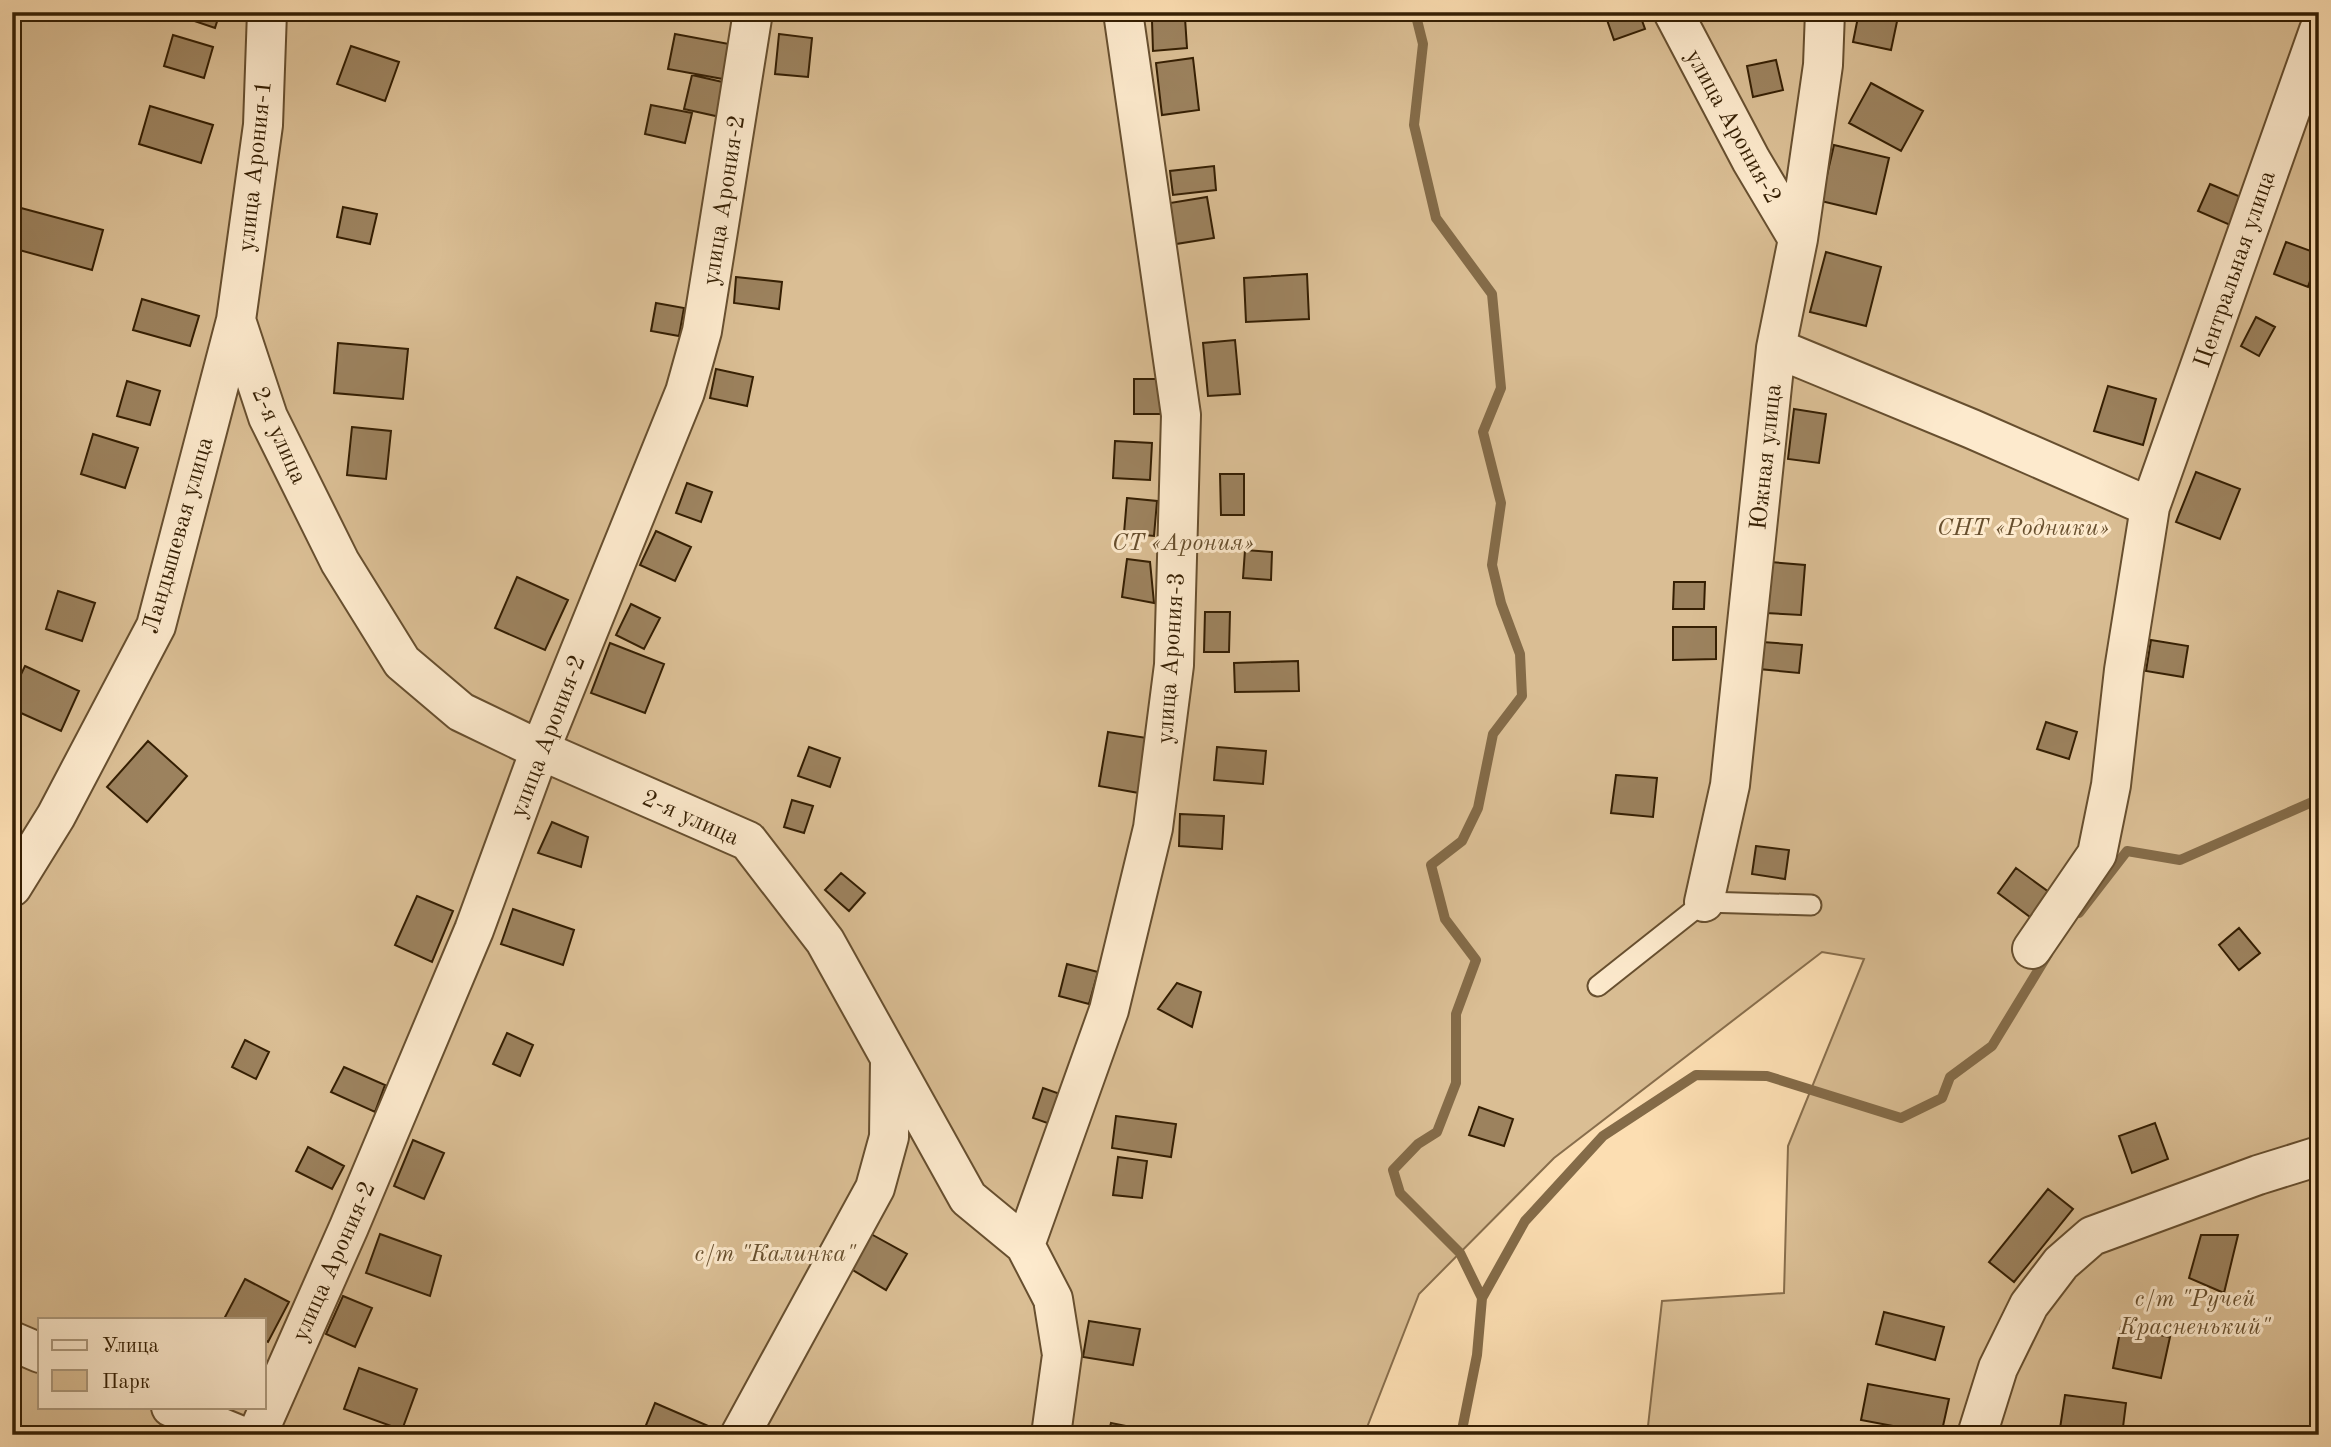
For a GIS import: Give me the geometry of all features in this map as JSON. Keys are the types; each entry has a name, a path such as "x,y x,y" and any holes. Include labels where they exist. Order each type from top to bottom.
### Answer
{"street":[{"name":"улица Арония-1","path":"236,320 263,125 267,12"},
{"name":"улица Арония-2","path":"257,1435 349,1227 474,930 540,750 685,392 702,331 753,12"},
{"name":"улица Арония-3","path":"1024,1245 1109,1010 1153,828 1174,666 1181,415 1123,12"},
{"name":"улица Арония-2","path":"1673,12 1751,160 1798,239"},
{"name":"Южная улица","path":"1704,902 1730,785 1776,348 1798,239 1823,65 1825,12"},
{"name":"Центральная улица","path":"2032,949 2097,854 2110,785 2124,670 2150,508 2319,30"},
{"name":"2-я улица","path":"236,320 268,417 340,562 402,662 461,712 540,750 748,841 825,942 968,1198 1024,1245 1053,1299 1062,1355 1051,1435"},
{"name":"Ландышевая улица","path":"12,887 56,816 156,626 236,320"},
{"path":"1776,348 1972,429 2150,508"},
{"path":"740,1435 875,1188 888,1137 890,1055"},
{"path":"1978,1435 1998,1368 2029,1305 2061,1263 2092,1237 2258,1175 2319,1156"},
{"path":"12,1341 38,1352"},
{"path":"173,1408 239,1435"}],"lane":[{"path":"1598,986 1704,902 1811,905"}],"green space":[{"name":"СТ «Арония»","path":"12,12 2319,12 2319,1435 1647,1435 1662,1301 1784,1293 1788,1146 1864,959 1822,952 1554,1158 1419,1294 1364,1435 12,1435"}],"building":[{"path":"168,12 220,12 215,28"},
{"path":"1618,12 1639,12 1645,29 1614,40 1606,17"},
{"path":"1859,12 1899,12 1891,50 1853,42"},
{"path":"1185,18 1187,48 1153,51 1152,21"},
{"path":"675,34 729,44 723,79 668,69"},
{"path":"779,34 812,38 808,77 775,74"},
{"path":"173,35 213,47 204,78 164,66"},
{"path":"351,46 399,62 385,101 337,84"},
{"path":"1193,58 1199,110 1162,115 1156,63"},
{"path":"1776,60 1783,90 1753,97 1747,66"},
{"path":"692,75 727,83 720,117 684,109"},
{"path":"1871,83 1923,111 1901,151 1849,123"},
{"path":"651,105 692,113 685,143 645,134"},
{"path":"150,106 213,125 201,163 139,144"},
{"path":"1834,145 1889,158 1876,214 1821,201"},
{"path":"1214,166 1216,190 1173,195 1170,171"},
{"path":"2210,184 2248,200 2237,228 2198,211"},
{"path":"1207,197 1214,238 1176,244 1170,203"},
{"path":"343,207 377,214 370,244 337,237"},
{"path":"21,208 103,230 92,270 12,248"},
{"path":"2286,242 2319,254 2308,287 2274,274"},
{"path":"1826,252 1881,267 1866,326 1810,312"},
{"path":"1307,274 1309,319 1246,322 1244,278"},
{"path":"736,277 782,282 779,309 734,303"},
{"path":"142,299 199,316 190,346 133,330"},
{"path":"656,303 684,308 679,336 651,331"},
{"path":"2256,317 2275,327 2259,356 2241,346"},
{"path":"1235,340 1240,394 1208,396 1203,343"},
{"path":"338,343 408,349 403,399 334,393"},
{"path":"716,369 753,377 747,406 710,398"},
{"path":"1134,379 1161,379 1162,414 1134,414"},
{"path":"127,381 160,391 150,425 117,416"},
{"path":"2108,386 2156,399 2143,445 2094,431"},
{"path":"1794,409 1826,414 1819,463 1788,459"},
{"path":"352,427 391,431 386,479 347,475"},
{"path":"93,434 138,448 125,488 81,474"},
{"path":"1115,441 1152,443 1150,480 1113,478"},
{"path":"2196,472 2240,489 2220,539 2176,522"},
{"path":"1220,474 1244,474 1244,515 1221,515"},
{"path":"687,483 712,492 701,522 676,513"},
{"path":"1127,498 1157,501 1154,536 1124,533"},
{"path":"656,531 691,547 675,581 640,565"},
{"path":"1245,550 1272,552 1271,580 1243,578"},
{"path":"1127,559 1150,562 1154,603 1122,597"},
{"path":"1770,562 1805,565 1801,615 1766,613"},
{"path":"517,577 568,600 545,650 495,628"},
{"path":"1674,582 1705,582 1704,609 1673,609"},
{"path":"58,591 95,603 82,641 46,629"},
{"path":"631,604 660,618 644,649 616,635"},
{"path":"1205,612 1230,612 1229,652 1204,652"},
{"path":"1673,627 1716,627 1716,659 1673,660"},
{"path":"2151,640 2188,646 2183,677 2146,671"},
{"path":"1762,642 1802,645 1799,673 1759,669"},
{"path":"610,643 664,664 645,713 591,693"},
{"path":"1298,661 1299,691 1235,692 1234,663"},
{"path":"25,666 79,691 61,731 12,709 12,693"},
{"path":"2046,722 2077,732 2069,759 2037,749"},
{"path":"1108,732 1147,738 1139,793 1099,786"},
{"path":"148,741 187,776 147,822 107,787"},
{"path":"809,747 840,758 830,787 798,776"},
{"path":"1217,747 1266,751 1263,784 1214,780"},
{"path":"1616,775 1657,778 1653,817 1611,813"},
{"path":"792,800 813,806 804,833 784,827"},
{"path":"1180,814 1224,816 1222,849 1179,846"},
{"path":"552,822 588,837 581,867 538,853"},
{"path":"1756,846 1789,850 1785,879 1752,874"},
{"path":"2016,868 2053,895 2034,920 1998,893"},
{"path":"841,873 865,893 849,911 825,890"},
{"path":"417,896 453,911 432,962 395,945"},
{"path":"513,909 574,930 563,965 501,944"},
{"path":"2239,928 2260,953 2239,970 2219,945"},
{"path":"1067,964 1098,972 1089,1004 1059,996"},
{"path":"1177,983 1201,992 1192,1027 1158,1009"},
{"path":"507,1033 533,1045 520,1076 493,1064"},
{"path":"245,1040 269,1052 256,1079 232,1067"},
{"path":"344,1067 385,1085 375,1112 331,1092"},
{"path":"1043,1088 1063,1095 1053,1125 1033,1118"},
{"path":"1479,1107 1513,1119 1504,1146 1469,1135"},
{"path":"1116,1116 1176,1124 1171,1157 1112,1148"},
{"path":"2155,1123 2168,1159 2132,1173 2119,1136"},
{"path":"413,1140 444,1153 424,1199 394,1186"},
{"path":"308,1147 344,1166 332,1189 296,1171"},
{"path":"1118,1157 1147,1161 1142,1198 1113,1195"},
{"path":"2048,1189 2073,1209 2014,1282 1989,1262"},
{"path":"380,1234 441,1256 430,1296 366,1273"},
{"path":"871,1234 907,1254 886,1290 851,1269"},
{"path":"2201,1235 2238,1235 2224,1293 2189,1278"},
{"path":"245,1279 289,1302 268,1342 266,1318 225,1318"},
{"path":"343,1296 372,1308 355,1347 326,1334"},
{"path":"1884,1312 1944,1327 1935,1360 1876,1344"},
{"path":"1089,1321 1140,1329 1133,1365 1083,1357"},
{"path":"2121,1327 2170,1337 2161,1378 2113,1368"},
{"path":"359,1368 417,1389 402,1430 344,1409"},
{"path":"1868,1384 1949,1399 1941,1435 1861,1420"},
{"path":"2065,1395 2126,1403 2122,1435 2059,1435"},
{"path":"655,1403 713,1428 710,1435 642,1435"},
{"path":"1111,1423 1131,1427 1129,1435 1108,1435"},
{"path":"330,1428 345,1435 327,1435"}],"waterway":[{"path":"1415,12 1423,44 1414,125 1436,218 1492,294 1501,388 1483,432 1501,503 1492,565 1501,603 1520,654 1522,696 1493,734 1478,808 1462,841 1431,865 1445,919 1476,960 1456,1014 1456,1083 1437,1132 1418,1144 1393,1170 1400,1193 1460,1253 1482,1298 1477,1355 1461,1435"},
{"path":"2079,913 2127,851 2180,860 2319,799"},
{"path":"1482,1298 1525,1221 1603,1136 1696,1075 1767,1076 1901,1118 1942,1098 1950,1077 1992,1046 2048,954"}],"park label":[{"name":"СНТ «Родники»","path":"2023,527"},
{"name":"с/т \"Калинка\"","path":"775,1253"},
{"name":"с/т \"Ручей Красненький\"","path":"2195,1312"}]}
